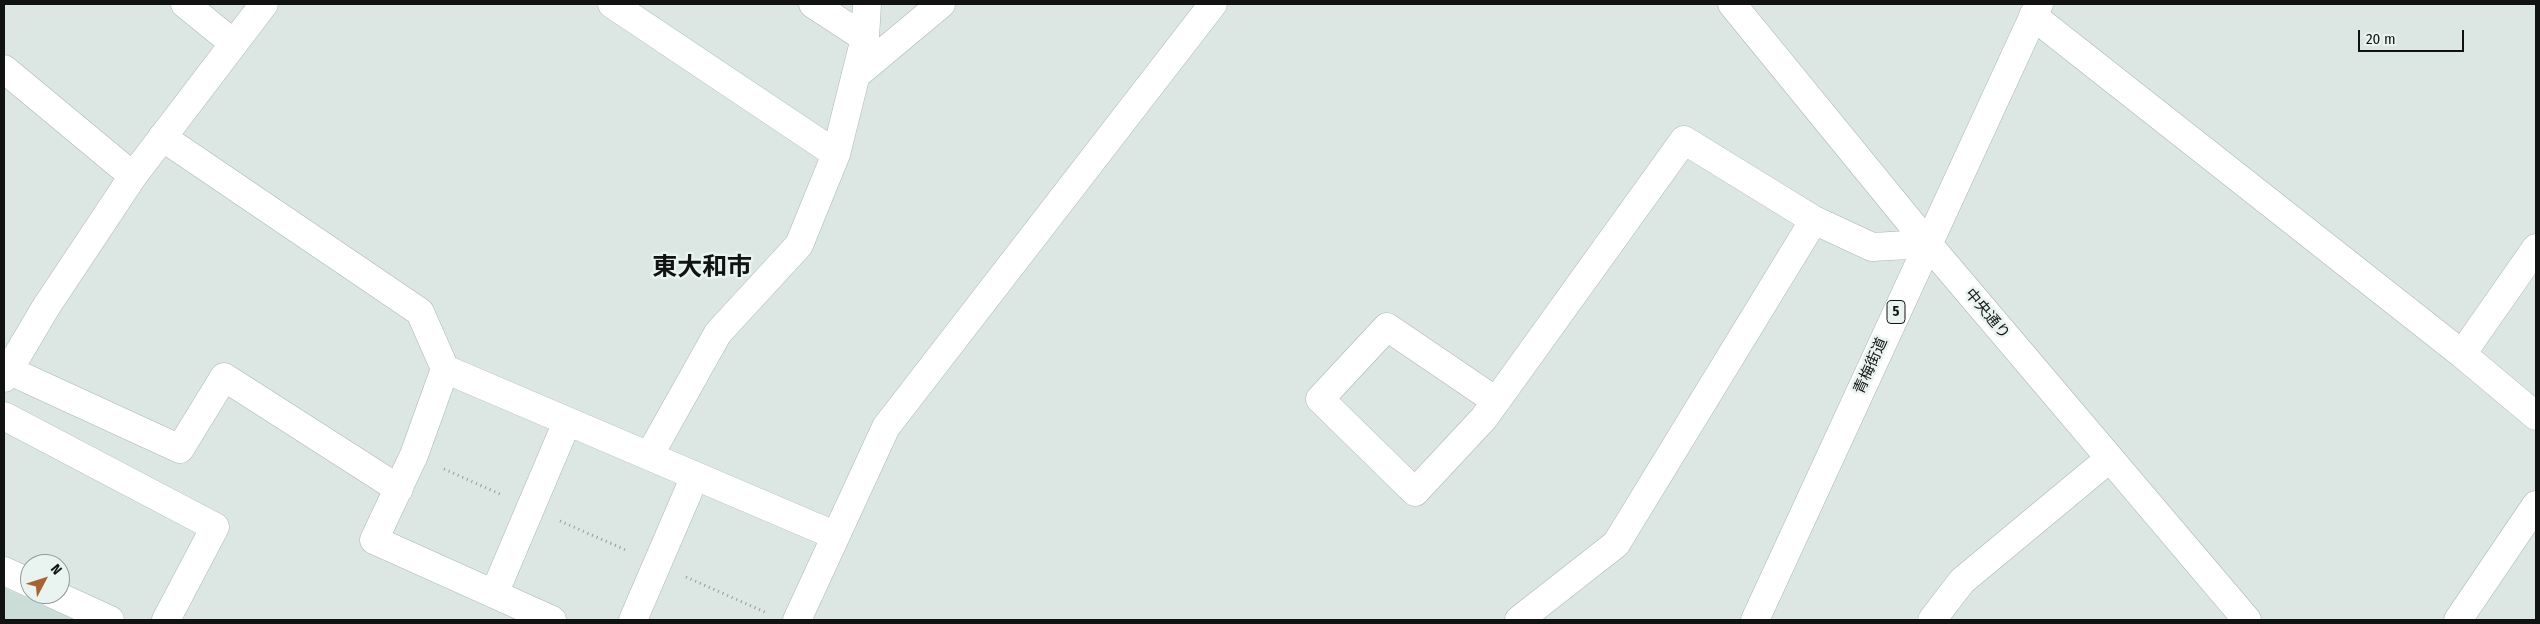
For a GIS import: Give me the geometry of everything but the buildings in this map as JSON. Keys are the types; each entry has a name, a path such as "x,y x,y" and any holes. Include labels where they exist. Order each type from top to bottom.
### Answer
{"street":[{"path":"185,4 233,43"},
{"path":"264,4 133,176 46,307 6,374 180,449 224,377 399,490"},
{"path":"612,4 836,154"},
{"path":"813,4 865,38"},
{"path":"649,456 718,333 799,245 836,154 865,38 868,4"},
{"path":"856,75 941,4"},
{"path":"786,618 834,535 886,427 1213,4"},
{"name":"中央通り","path":"1732,4 1928,244 2247,620"},
{"path":"2036,10 2536,416"},
{"name":"青梅街道","path":"1755,620 2036,10"},
{"path":"4,69 133,176"},
{"path":"162,136 420,312 445,369 834,535"},
{"path":"1496,401 1387,326 1320,399 1415,492 1484,418 1684,140 1814,220 1872,247 1928,244"},
{"path":"1519,620 1616,544 1814,220"},
{"path":"2462,354 2536,248"},
{"path":"445,369 414,455 374,540 552,620"},
{"path":"4,416 215,527 166,620"},
{"path":"494,594 567,422"},
{"path":"1932,620 1962,581 2109,458"},
{"path":"633,620 695,476"},
{"path":"2458,620 2536,506"},
{"path":"4,571 20,578"},
{"path":"70,602 110,620"}],"path":[{"path":"414,455 657,564 786,618"}],"shaded area":[{"path":"4,588 20,595 20,604 40,604 76,620 4,620"}],"district":[{"name":"東大和市","path":"702,268"}]}
